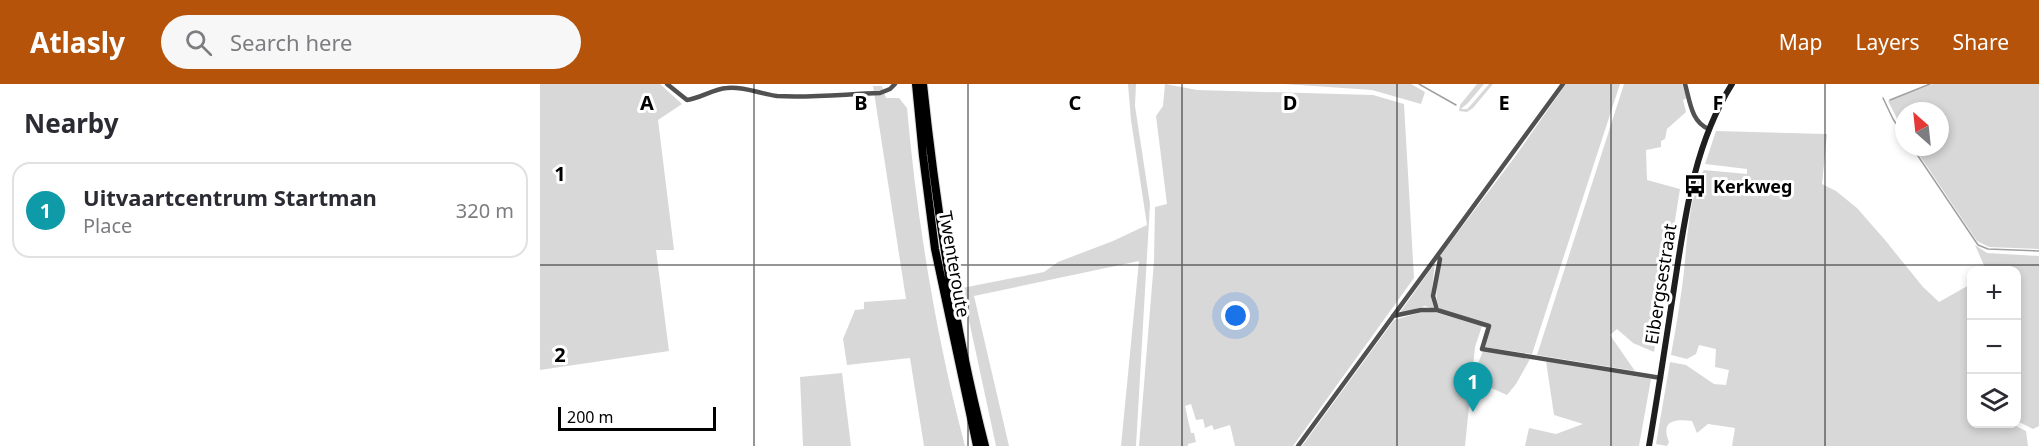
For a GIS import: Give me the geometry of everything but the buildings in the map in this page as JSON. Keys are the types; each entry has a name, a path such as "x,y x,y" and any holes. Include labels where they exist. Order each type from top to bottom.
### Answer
{"highway":[{"name":"Twenteroute","path":"916,84 922,156 935,249 977,446"},
{"name":"Twenteroute","path":"923,84 943,247 959,336 985,446"}],"main road":[{"name":"Eibergsestraat","path":"1649,446 1685,218 1696,165 1709,129 1732,84"}],"street":[{"path":"667,84 687,100 697,99 729,87 776,96 798,96 879,93 890,89 895,84"},
{"path":"1298,446 1563,84"},
{"path":"1684,84 1694,117 1700,125 1709,129"},
{"path":"1437,256 1440,259 1433,296 1437,310"},
{"path":"1393,316 1421,310 1437,310 1490,326 1482,348 1660,378"}],"shaded area":[{"path":"540,84 660,84 682,104 658,120 674,250 656,250 669,351 540,370"},
{"path":"1128,84 1136,84 1135,106 1150,204 1136,446 1121,446 1139,261 974,296 1009,446 996,446 962,288 1044,272 1058,262 1147,225 1131,120"},
{"path":"1165,84 1197,90 1373,95 1404,104 1414,278 1293,446 1235,446 1230,425 1214,430 1212,425 1205,428 1203,419 1196,420 1191,404 1185,406 1191,433 1194,433 1196,442 1188,446 1139,446 1154,261 1155,207 1167,204 1156,116 1163,106"},
{"path":"1284,84 1411,84 1425,92 1421,104 1372,90"},
{"path":"1477,84 1484,84 1461,109 1467,109 1489,84 1493,84 1473,108 1467,112 1459,111 1460,105"},
{"path":"1566,84 1620,84 1532,354 1484,347 1491,325 1440,309 1437,303 1439,257 1514,158"},
{"path":"1624,84 1682,84 1687,98 1683,100 1686,112 1667,129 1665,139 1661,141 1661,147 1646,150 1647,180 1680,189 1654,352 1633,343 1617,329 1610,335 1635,371 1537,355"},
{"path":"1933,84 2039,84 2039,249 1989,247 1977,241 1920,156 1949,156 1949,102 1895,102 1895,115 1888,101"},
{"path":"873,86 882,86 886,98 899,98 907,108 916,193 929,278 945,363 965,446 924,446 910,358 847,365 843,339 855,310 864,309 864,302 906,299"},
{"path":"1716,131 1827,134 1822,184 1836,191 1857,208 1923,287 1939,302 1967,286 1967,428 2020,428 2026,431 2028,446 1732,446 1735,428 1708,424 1697,433 1692,421 1680,420 1671,422 1666,429 1669,442 1667,446 1656,444 1670,362 1686,365 1714,384 1726,385 1729,370 1715,367 1716,349 1699,345 1696,354 1687,359 1671,355 1684,274 1688,226 1698,181 1704,170 1747,174 1747,169 1705,164"},
{"path":"1975,245 1987,253 2039,256 2039,426 2033,429 2021,423 2021,266 1984,266"},
{"path":"1435,263 1431,297 1434,309 1425,306 1399,314"},
{"path":"1422,312 1434,312 1482,326 1475,347 1465,446 1302,446 1394,320"},
{"path":"1483,351 1530,359 1507,395 1489,387 1475,371"},
{"path":"1546,361 1651,379 1639,446 1525,446 1529,428 1556,434 1583,424 1554,415"},
{"path":"842,373 851,446 803,446 800,377"}],"waterway":[{"path":"1419,84 1456,105"},
{"path":"1890,100 1930,84"},
{"path":"1883,98 1895,122"},
{"path":"1918,156 1978,245 1988,249 2039,251"}],"place":[{"name":"Kerkweg","path":"1695,186"},
{"name":"Uitvaartcentrum Startman","path":"1473,412"}]}
